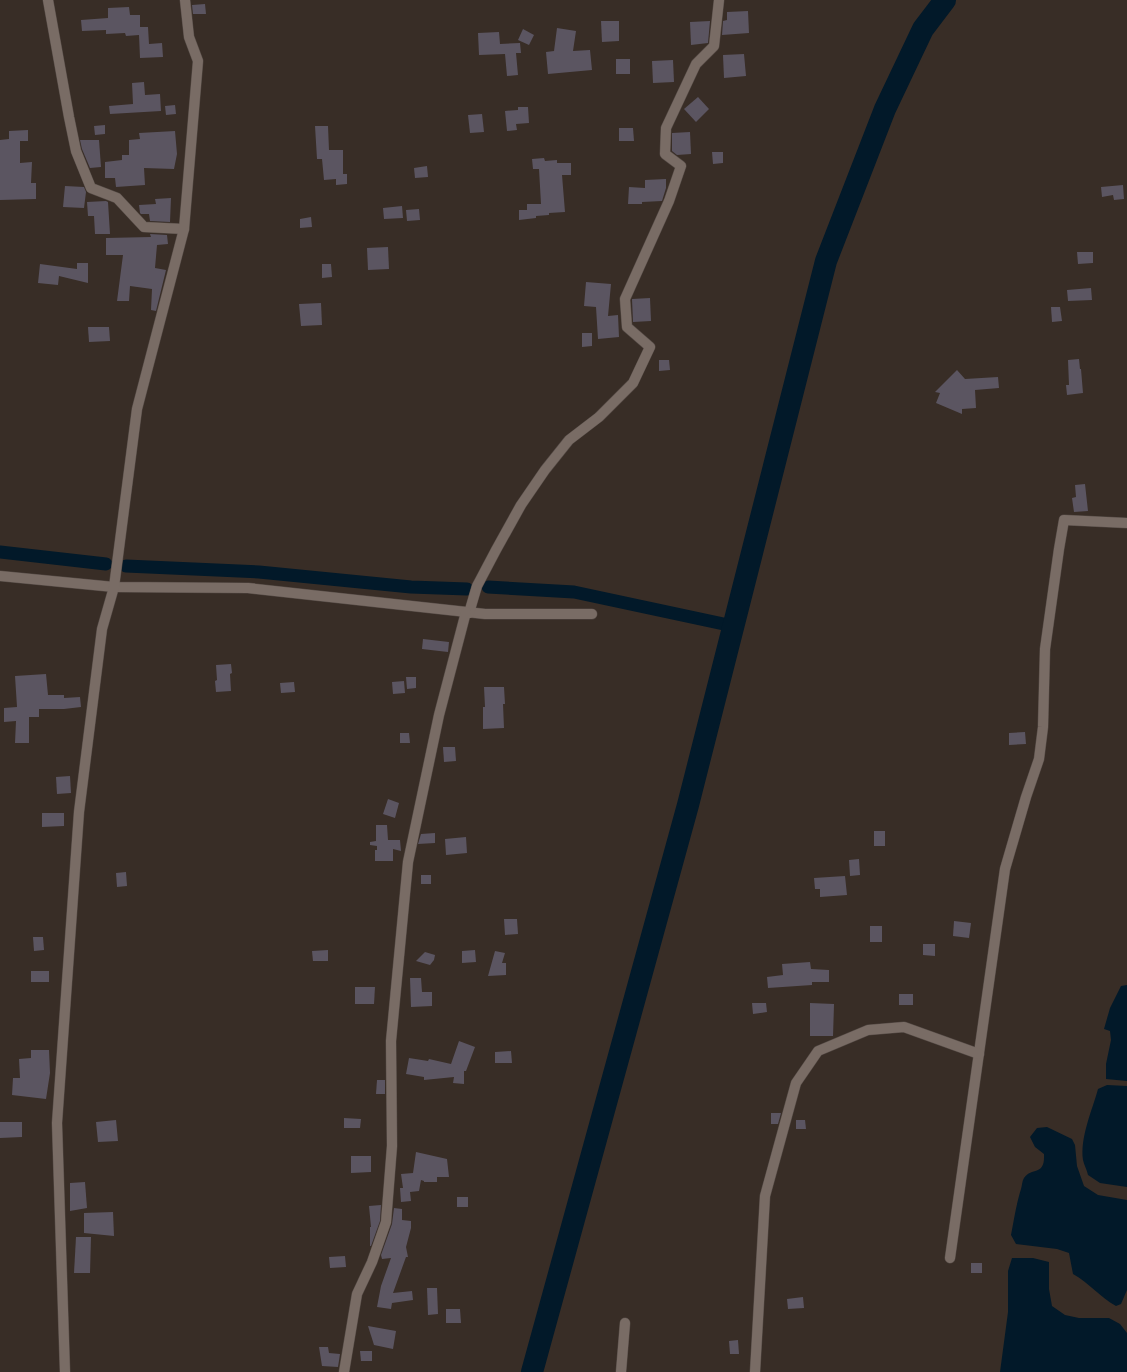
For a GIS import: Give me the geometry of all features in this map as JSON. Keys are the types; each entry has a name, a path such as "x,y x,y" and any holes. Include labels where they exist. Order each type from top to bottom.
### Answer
{"street":[{"path":"48,0 76,151 91,188 117,198 144,227 184,229"},
{"path":"65,1372 57,1124 79,812 102,629 114,587 137,409 184,229 198,61 189,37 185,0"},
{"path":"344,1372 357,1294 372,1262 386,1222 392,1146 390,1041 408,862 439,715 477,586 521,505 544,470 569,440 599,417 633,383 650,347 627,327 625,300 669,201 681,166 665,154 666,128 696,64 714,46 719,0"},
{"path":"950,1258 1005,869 1039,759 1043,727 1045,649 1064,520 1127,523"},
{"path":"0,576 114,587 248,588 468,613 592,614"},
{"path":"755,1372 765,1196 796,1083 818,1051 868,1030 904,1027 979,1054"},
{"path":"620,1372 625,1322"}],"water":[{"path":"1127,985 1127,1081 1106,1079 1106,1064 1111,1040 1110,1031 1104,1029 1110,1008 1121,986"},
{"path":"1107,1085 1127,1086 1127,1187 1100,1183 1088,1175 1083,1160 1083,1142 1098,1089"},
{"path":"1047,1127 1072,1139 1075,1145 1077,1166 1084,1186 1098,1195 1127,1200 1127,1290 1121,1304 1116,1306 1073,1274 1069,1253 1057,1249 1016,1244 1011,1235 1023,1179 1027,1174 1040,1169 1044,1161 1044,1154 1035,1147 1030,1137 1037,1128"},
{"path":"1012,1258 1033,1258 1049,1262 1049,1289 1052,1306 1065,1315 1079,1318 1109,1318 1120,1324 1127,1333 1127,1372 1000,1372 1008,1312 1008,1271"}],"building":[{"path":"205,4 206,14 193,14 192,5"},
{"path":"129,7 130,15 140,15 140,27 148,27 149,44 162,43 163,57 140,58 139,35 126,36 125,33 106,34 106,30 82,31 81,20 108,18 108,8"},
{"path":"748,11 749,33 722,35 723,21 727,20 727,12"},
{"path":"601,21 619,21 619,41 602,42"},
{"path":"710,21 708,43 691,45 690,22"},
{"path":"557,28 576,31 573,51 590,50 592,70 548,74 546,52 554,51"},
{"path":"523,29 534,35 529,45 518,40"},
{"path":"499,32 500,44 520,43 521,53 516,53 518,75 507,76 505,54 479,55 478,33"},
{"path":"744,54 746,76 724,78 723,55"},
{"path":"616,59 630,59 630,74 616,74"},
{"path":"673,60 674,82 653,83 652,61"},
{"path":"144,82 145,95 160,94 161,111 110,114 109,106 133,104 132,83"},
{"path":"698,97 709,109 696,122 684,109"},
{"path":"175,105 176,114 166,115 165,106"},
{"path":"518,107 528,107 529,123 516,124 517,130 507,131 505,111 518,110"},
{"path":"482,114 484,132 470,133 468,115"},
{"path":"105,125 105,134 95,135 94,126"},
{"path":"315,126 328,126 329,150 343,150 343,174 347,174 347,184 336,185 336,179 324,180 322,159 317,159"},
{"path":"619,128 633,128 634,141 619,141"},
{"path":"28,130 28,141 20,141 20,163 32,162 31,183 36,183 36,199 0,200 0,140 9,139 9,131"},
{"path":"175,131 177,154 174,169 144,168 145,185 116,187 115,178 105,178 105,162 122,160 122,155 129,155 129,140 140,139 139,133"},
{"path":"690,132 691,154 677,155 672,151 672,133"},
{"path":"80,140 99,140 101,167 90,168"},
{"path":"712,152 723,152 723,163 713,164"},
{"path":"544,158 545,161 557,160 557,163 571,163 571,175 562,175 565,212 549,213 549,215 519,220 519,210 527,210 527,204 541,204 539,169 533,169 532,159"},
{"path":"427,166 428,177 415,178 414,168"},
{"path":"666,179 666,188 662,201 642,202 642,204 628,204 629,187 645,188 645,180"},
{"path":"1123,185 1124,199 1114,200 1113,195 1102,197 1101,187"},
{"path":"65,186 84,187 86,192 84,208 63,207"},
{"path":"171,198 170,222 150,221 149,214 140,213 139,205 156,204 155,199"},
{"path":"87,202 108,202 110,234 95,234 94,216 88,216"},
{"path":"402,206 403,218 384,219 383,208"},
{"path":"419,209 420,220 407,221 406,210"},
{"path":"311,217 312,227 300,228 300,219"},
{"path":"150,234 167,235 168,244 157,245 155,268 166,270 156,311 151,310 152,289 130,286 129,301 117,301 123,255 106,255 106,238 151,237"},
{"path":"388,247 389,269 368,270 367,248"},
{"path":"1077,252 1093,252 1093,263 1078,264"},
{"path":"77,263 88,263 88,283 59,276 58,285 38,283 40,264 77,269"},
{"path":"322,264 331,264 332,277 322,278"},
{"path":"586,282 611,284 608,316 618,315 619,337 598,339 596,307 584,306"},
{"path":"1091,288 1092,300 1068,301 1067,290"},
{"path":"650,298 651,321 633,322 632,299"},
{"path":"321,303 322,325 301,326 299,304"},
{"path":"1051,307 1060,307 1062,321 1052,322"},
{"path":"88,327 109,327 110,341 89,342"},
{"path":"582,333 592,333 592,346 582,347"},
{"path":"1079,359 1083,393 1067,395 1066,385 1069,385 1068,360"},
{"path":"659,360 669,360 670,370 659,371"},
{"path":"957,370 965,379 998,377 999,388 975,390 976,408 962,409 962,414 936,403 940,393 935,392"},
{"path":"1085,484 1088,511 1074,512 1072,498 1076,497 1075,485"},
{"path":"423,639 449,642 448,652 422,649"},
{"path":"231,664 231,691 216,692 216,665"},
{"path":"46,674 48,695 64,695 64,698 80,697 81,707 39,709 39,717 29,717 29,743 15,743 16,721 4,722 4,708 17,707 15,676"},
{"path":"406,677 416,677 416,688 407,689"},
{"path":"404,681 405,693 393,694 392,682"},
{"path":"294,682 295,692 281,693 280,683"},
{"path":"484,687 504,687 504,728 483,729 483,707 485,707"},
{"path":"1025,732 1026,744 1009,745 1009,733"},
{"path":"400,733 409,733 410,743 400,743"},
{"path":"443,747 455,747 456,761 444,762"},
{"path":"70,776 71,793 57,794 56,777"},
{"path":"388,799 399,803 395,818 383,814"},
{"path":"42,813 64,813 64,826 42,827"},
{"path":"376,825 387,825 388,840 400,840 401,851 393,849 393,861 375,861 375,850 377,850 377,846 370,845 370,842 376,841"},
{"path":"874,831 885,831 885,846 874,846"},
{"path":"435,833 435,843 418,844 421,834"},
{"path":"466,837 467,853 446,855 445,839"},
{"path":"859,859 860,875 850,876 849,860"},
{"path":"126,872 127,886 117,887 116,873"},
{"path":"421,875 431,875 431,884 421,884"},
{"path":"845,876 847,895 820,897 820,889 815,889 814,878"},
{"path":"504,919 517,919 518,934 505,935"},
{"path":"954,921 971,923 969,938 953,936"},
{"path":"870,926 882,926 882,942 870,942"},
{"path":"33,937 43,937 44,950 34,951"},
{"path":"923,944 935,944 935,956 923,955"},
{"path":"328,950 328,961 313,961 312,951"},
{"path":"475,950 476,962 462,963 462,951"},
{"path":"495,951 505,953 502,963 506,963 506,975 488,976"},
{"path":"425,952 435,955 434,960 430,965 416,961"},
{"path":"810,962 811,969 829,970 829,982 812,982 812,985 768,988 767,977 783,975 782,964"},
{"path":"31,971 49,971 49,982 31,982"},
{"path":"410,978 421,978 422,992 432,992 432,1006 411,1007"},
{"path":"355,987 375,987 374,1004 355,1004"},
{"path":"899,994 913,994 913,1005 899,1005"},
{"path":"752,1003 766,1003 767,1012 753,1014"},
{"path":"810,1003 834,1004 833,1036 810,1036"},
{"path":"459,1041 475,1047 466,1071 464,1071 464,1084 453,1083 454,1077 424,1080 424,1077 406,1074 409,1058 428,1061 429,1059 451,1064"},
{"path":"31,1050 49,1050 50,1073 46,1099 12,1095 13,1078 20,1078 19,1059 31,1058"},
{"path":"511,1051 512,1063 495,1063 495,1052"},
{"path":"377,1080 385,1080 385,1094 376,1094"},
{"path":"771,1113 781,1113 778,1124 771,1124"},
{"path":"344,1118 361,1119 360,1128 344,1128"},
{"path":"116,1120 118,1141 98,1142 96,1122"},
{"path":"796,1120 805,1120 806,1129 796,1129"},
{"path":"0,1122 22,1122 22,1137 0,1138"},
{"path":"416,1152 447,1159 449,1177 437,1177 437,1182 424,1182 421,1180 419,1191 410,1192 411,1201 401,1202 400,1188 403,1188 401,1174 413,1173"},
{"path":"351,1156 371,1156 371,1172 351,1173"},
{"path":"85,1182 87,1208 70,1211 70,1183"},
{"path":"457,1197 468,1197 468,1207 457,1207"},
{"path":"381,1205 380,1221 370,1246 371,1227 369,1206"},
{"path":"394,1208 402,1209 402,1220 411,1221 411,1228 406,1247 408,1257 406,1257 393,1293 412,1291 413,1300 392,1303 391,1309 377,1307 381,1286 391,1258 382,1259 381,1255 392,1224"},
{"path":"113,1212 114,1236 84,1233 84,1213"},
{"path":"76,1237 91,1237 90,1273 74,1273"},
{"path":"345,1256 346,1267 330,1268 329,1257"},
{"path":"971,1263 982,1263 982,1273 971,1273"},
{"path":"427,1288 437,1288 438,1314 428,1315"},
{"path":"803,1297 804,1308 788,1309 787,1299"},
{"path":"446,1309 460,1309 461,1323 446,1323"},
{"path":"368,1326 396,1331 393,1349 374,1345"},
{"path":"738,1340 739,1354 730,1354 729,1341"},
{"path":"319,1347 328,1347 329,1353 340,1354 338,1367 322,1366"},
{"path":"360,1351 372,1351 372,1361 361,1361"}],"waterway":[{"path":"532,1372 688,805 826,261 885,109 923,29 945,0"},
{"path":"0,552 106,564"},
{"path":"126,566 259,572 411,587 467,589"},
{"path":"488,587 574,592 733,626"}]}
